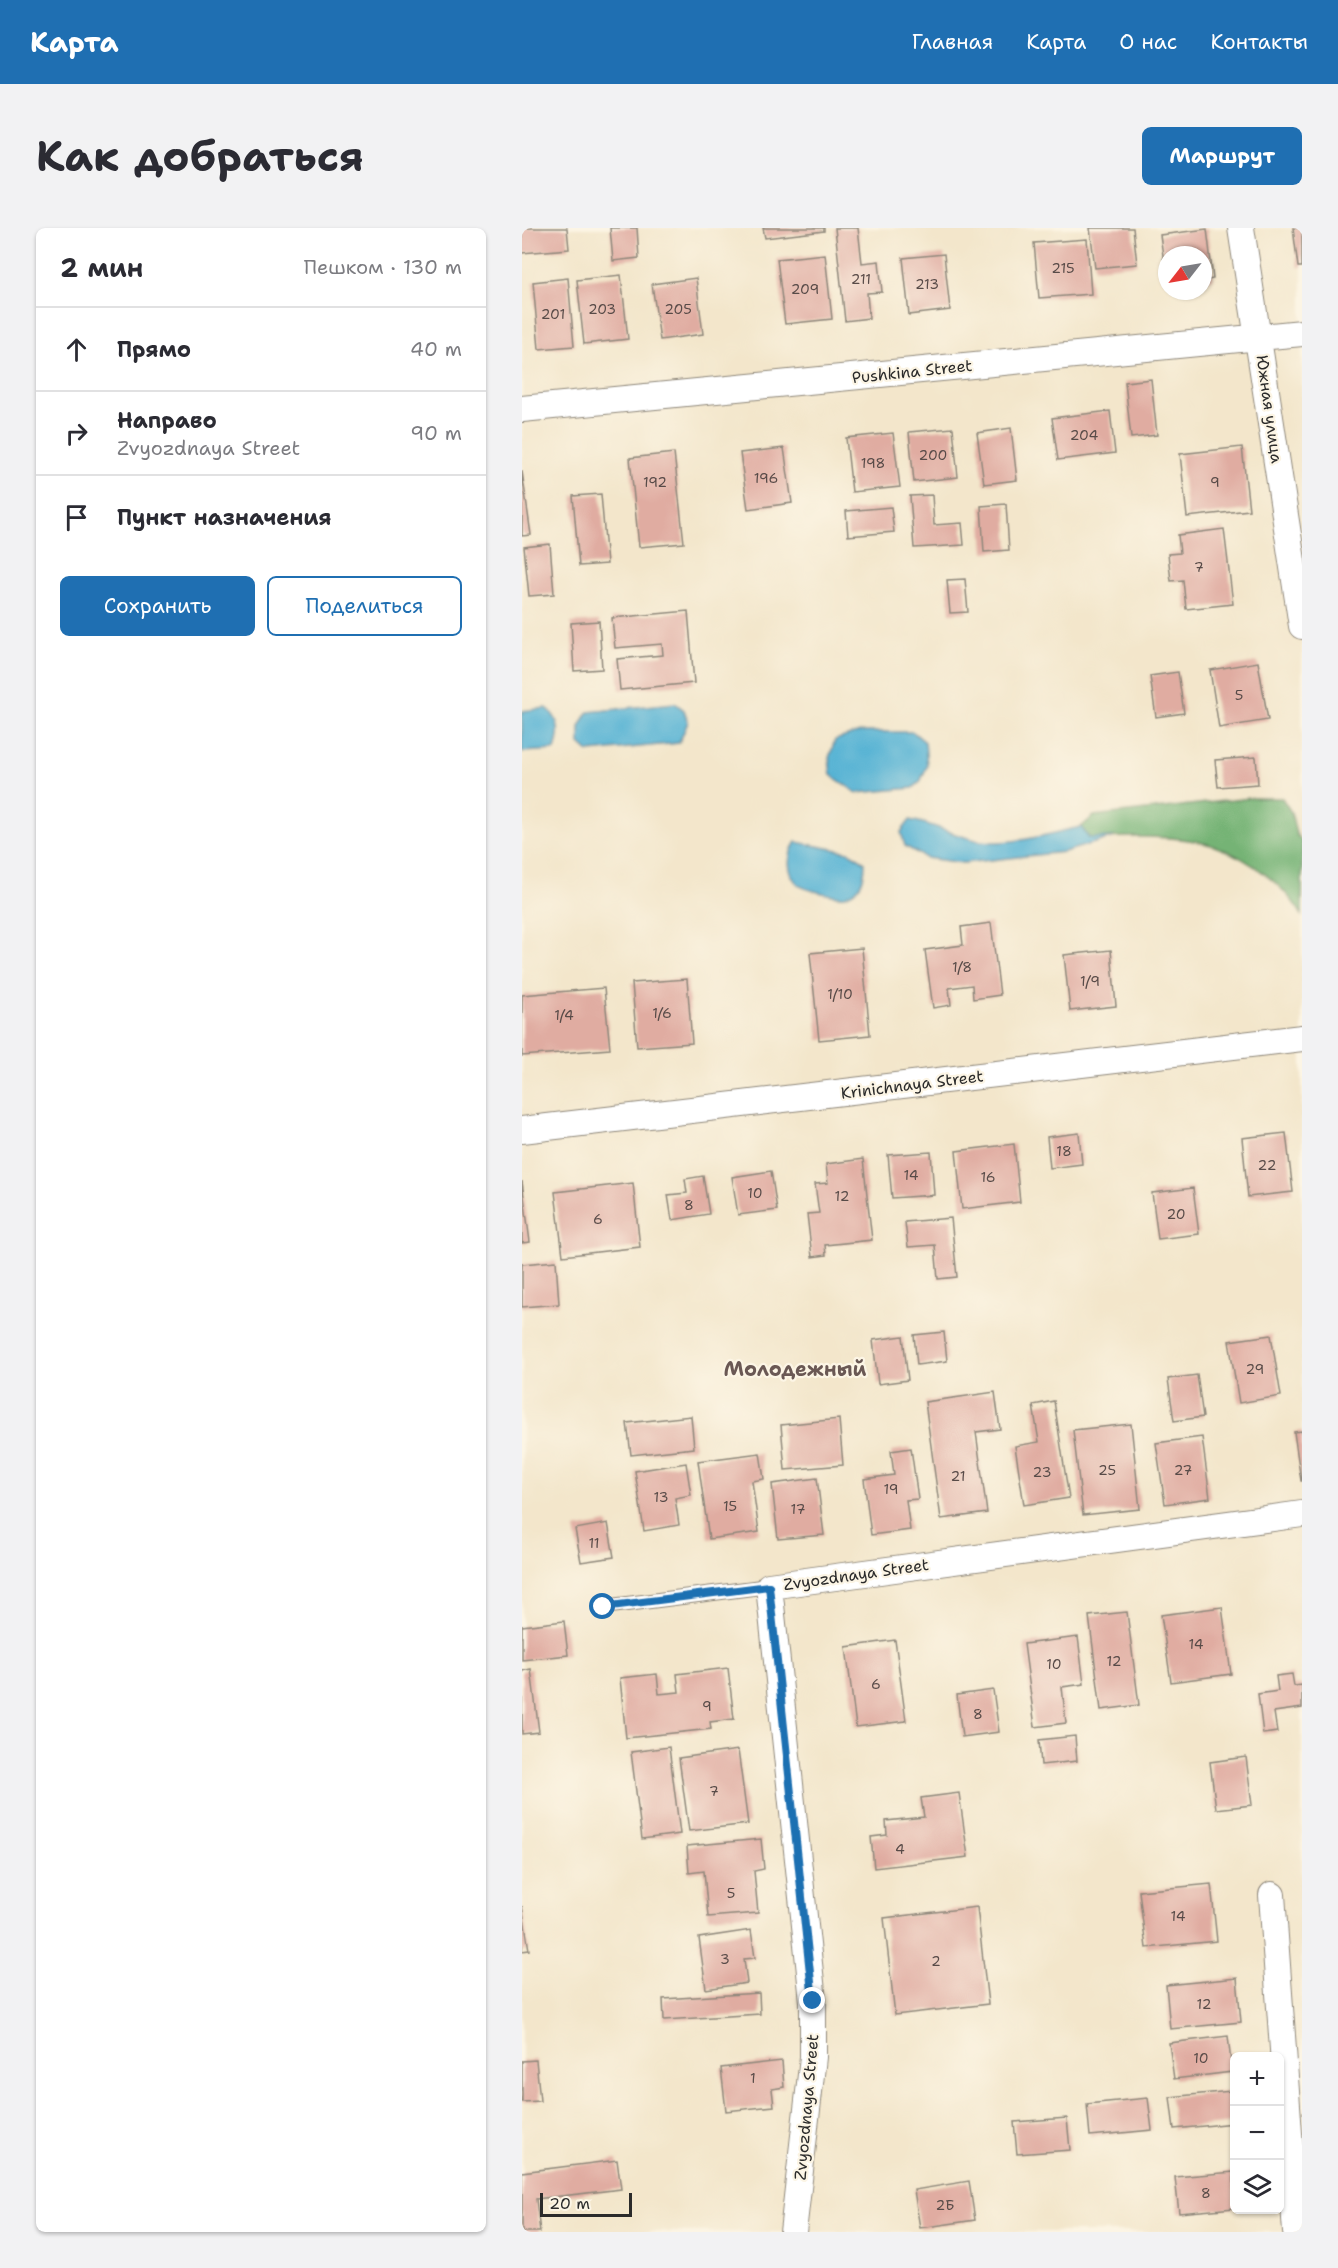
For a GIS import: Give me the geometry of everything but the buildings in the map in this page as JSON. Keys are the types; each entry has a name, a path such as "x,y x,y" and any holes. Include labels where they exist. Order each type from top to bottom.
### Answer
{"street":[{"name":"Южная улица","path":"1240,228 1259,337 1302,626"},
{"name":"Pushkina Street","path":"522,409 1302,333"},
{"name":"Krinichnaya Street","path":"522,1130 1302,1038"},
{"name":"Zvyozdnaya Street","path":"793,2232 809,2108 813,2057 813,2001 769,1586 1302,1514"},
{"path":"1272,1894 1294,2098 1296,2232"}],"lane":[{"path":"603,1607 769,1586"}],"green space":[{"path":"1250,798 1282,798 1291,812 1296,834 1302,841 1302,915 1282,889 1270,878 1242,858 1211,845 1169,838 1089,838 1081,827 1094,816"}],"water":[{"path":"675,703 684,710 688,722 679,743 589,752 580,744 580,727 588,712"},
{"path":"547,708 555,718 558,728 555,750 522,752 522,711"},
{"path":"860,732 913,732 925,742 927,766 920,782 913,788 857,793 831,775 829,758 835,740"},
{"path":"910,820 972,839 993,842 1031,838 1081,827 1089,838 1114,837 1064,852 963,863 926,858 905,846 901,832"},
{"path":"796,842 849,852 865,862 864,877 861,883 856,890 845,896 802,887 795,881 789,864"}],"district":[{"name":"Молодежный","path":"795,1369"}],"route":[{"path":"603,1607 769,1586 813,2001"}]}
